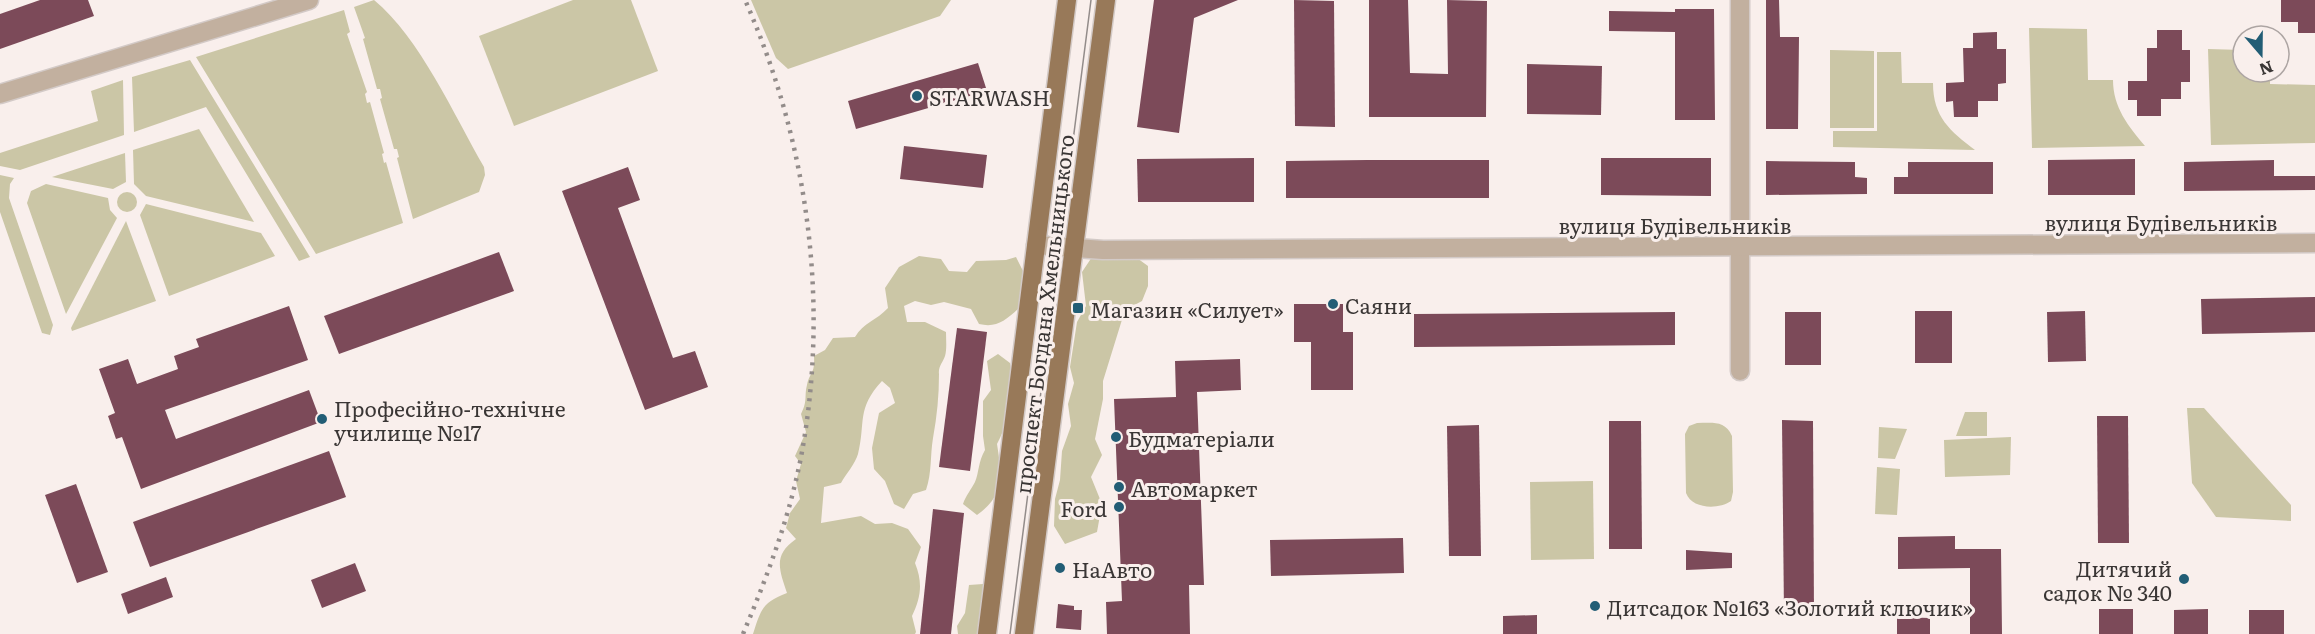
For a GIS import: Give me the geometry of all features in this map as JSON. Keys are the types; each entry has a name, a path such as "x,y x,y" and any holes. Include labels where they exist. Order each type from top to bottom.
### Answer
{"main road":[{"name":"проспект Богдана Хмельницького","path":"987,634 1067,0"},
{"name":"проспект Богдана Хмельницького","path":"1024,634 1106,0"}],"street":[{"path":"0,94 309,0"},
{"path":"1740,0 1740,371"},
{"name":"вулиця Будівельників","path":"1036,245 1073,248 2315,243"}],"shaded area":[{"path":"374,0 391,16 421,56 484,167 485,175 479,192 413,219 397,158 399,157 397,149 394,149 380,99 382,98 380,89 377,89 363,39 365,38 354,7"},
{"path":"573,0 631,0 658,71 514,126 479,36"},
{"path":"751,0 951,0 940,16 788,69 776,58"},
{"path":"344,10 350,32 347,34 367,92 365,94 367,103 370,102 384,153 382,154 384,163 386,162 403,223 316,254 196,57"},
{"path":"2029,28 2087,29 2088,80 2113,80 2119,107 2127,123 2145,146 2032,148"},
{"path":"2208,49 2231,50 2231,84 2315,85 2315,143 2211,145"},
{"path":"1830,50 1874,51 1874,128 1830,128"},
{"path":"1877,52 1901,52 1902,83 1933,83 1936,105 1945,122 1975,150 1833,147 1833,131 1877,131"},
{"path":"190,60 310,257 299,261 206,107 134,132 132,77"},
{"path":"123,80 124,135 20,170 0,166 0,153 98,121 91,91"},
{"path":"199,129 254,222 146,196 134,184 133,150"},
{"path":"125,153 126,182 113,189 52,177"},
{"path":"0,175 14,178 10,184 9,198 53,325 50,335 42,333 0,212"},
{"path":"46,184 108,198 110,210 117,218 66,314 27,203 31,191"},
{"path":"127,192 134,195 137,202 134,209 127,212 120,209 117,202 120,195"},
{"path":"146,204 261,233 275,256 169,296 140,215"},
{"path":"126,221 156,301 72,331 71,328"},
{"path":"1130,253 1148,266 1148,286 1142,301 1125,310 1103,381 1103,399 1095,439 1102,455 1091,477 1102,504 1097,532 1065,544 1054,526 1055,499 1060,480 1062,451 1071,426 1068,404 1074,383 1070,367 1077,322 1086,306 1082,272 1094,254"},
{"path":"919,256 941,259 949,271 967,272 976,261 1006,260 1016,257 1023,271 1018,309 995,324 979,324 971,309 944,302 931,305 915,301 904,306 907,322 925,322 946,332 946,350 939,371 937,414 926,490 913,494 904,509 894,504 885,481 874,469 872,448 879,413 895,403 890,388 882,381 865,408 855,461 841,483 824,487 821,523 861,516 875,524 892,523 908,529 921,547 915,563 920,584 919,596 912,616 916,632 915,634 753,634 758,618 767,604 787,593 780,563 784,551 796,539 786,528 790,513 800,499 796,481 801,464 795,456 806,432 801,414 808,381 814,367 814,356 825,350 833,338 855,337 862,328 884,312 888,308 885,288 899,267"},
{"path":"998,354 1010,363 1012,383 1010,405 1005,426 997,444 1000,475 997,492 993,500 977,515 963,504 975,482 985,450 983,401 991,390 987,361"},
{"path":"2187,408 2204,408 2291,505 2291,521 2216,517 2192,483"},
{"path":"1965,412 1987,412 1987,436 1956,436"},
{"path":"1697,423 1722,425 1732,436 1733,492 1731,501 1726,504 1713,507 1699,505 1686,493 1685,434 1689,426"},
{"path":"1879,427 1907,429 1895,459 1878,458"},
{"path":"2011,437 2010,475 1945,477 1944,440"},
{"path":"1877,467 1900,469 1897,515 1875,514"},
{"path":"1593,481 1594,559 1531,560 1530,482"},
{"path":"983,584 980,634 958,634 957,626 965,613 969,585"}],"building":[{"path":"40,0 88,0 94,16 0,49 0,14"},
{"path":"1154,0 1238,0 1194,18 1179,133 1137,127"},
{"path":"1294,0 1334,1 1335,127 1295,126"},
{"path":"1369,0 1408,0 1410,73 1448,74 1447,0 1487,1 1486,117 1369,117"},
{"path":"1766,0 1779,0 1780,37 1799,37 1798,129 1766,129"},
{"path":"2281,0 2315,0 2315,33 2298,33 2298,22 2281,22"},
{"path":"1675,9 1714,9 1715,120 1675,120 1675,32 1609,31 1609,11 1675,12"},
{"path":"2157,30 2182,30 2182,50 2190,50 2190,82 2181,82 2181,99 2161,99 2161,116 2137,116 2137,100 2128,100 2128,81 2147,81 2147,48 2157,48"},
{"path":"1997,32 1997,49 2006,49 2006,83 1998,84 1998,101 1978,101 1978,117 1954,117 1953,101 1946,102 1946,83 1964,82 1963,48 1973,48 1973,33"},
{"name":"STARWASH","path":"978,63 987,91 856,129 848,101"},
{"path":"1527,64 1602,66 1601,115 1527,114"},
{"path":"904,146 987,155 983,188 900,179"},
{"path":"1254,158 1254,202 1138,202 1137,159"},
{"path":"1601,158 1711,158 1711,196 1601,195"},
{"path":"2135,159 2135,195 2048,195 2048,160"},
{"path":"1489,160 1489,198 1286,198 1286,161"},
{"path":"2274,160 2274,176 2315,176 2315,190 2184,191 2184,162"},
{"path":"1766,161 1855,162 1855,177 1867,178 1867,194 1766,195"},
{"path":"1908,162 1993,162 1993,194 1894,194 1894,177 1908,177"},
{"path":"628,167 640,200 618,208 673,358 695,351 708,387 645,410 562,191"},
{"path":"499,252 514,291 339,354 324,316"},
{"path":"2315,297 2315,332 2202,334 2201,299"},
{"path":"1294,304 1343,304 1343,332 1353,332 1353,390 1311,390 1311,342 1294,342"},
{"path":"289,306 308,360 165,410 176,439 309,390 321,422 141,489 122,437 116,439 108,416 115,413 99,369 128,359 137,384 178,369 174,356 199,347 196,339"},
{"path":"1915,311 1952,311 1952,363 1915,363"},
{"path":"2085,311 2086,361 2048,362 2047,312"},
{"path":"1675,312 1675,345 1414,347 1414,314"},
{"path":"1785,312 1821,312 1821,365 1785,365"},
{"path":"957,328 987,332 970,471 939,467"},
{"path":"1240,359 1241,390 1197,392 1204,585 1189,585 1190,634 1107,634 1106,602 1122,601 1114,399 1176,397 1175,361"},
{"path":"2097,416 2128,416 2129,543 2098,543"},
{"path":"1782,420 1813,421 1814,615 1784,615"},
{"path":"1609,421 1641,421 1642,549 1609,549"},
{"path":"1479,425 1481,556 1449,556 1447,426"},
{"path":"329,451 346,497 150,567 133,522"},
{"path":"76,484 108,572 77,583 45,495"},
{"path":"933,509 964,513 951,634 920,634"},
{"path":"1955,536 1955,549 2001,549 2002,634 1970,634 1970,568 1898,569 1898,537"},
{"path":"1403,538 1404,573 1271,576 1270,540"},
{"path":"1686,550 1732,553 1732,568 1686,570"},
{"path":"355,563 366,591 322,608 311,580"},
{"path":"166,577 173,597 128,614 121,594"},
{"path":"1058,604 1074,606 1074,610 1082,610 1081,630 1056,628"},
{"path":"2099,609 2133,609 2133,634 2099,634"},
{"path":"2208,609 2208,634 2174,634 2174,610"},
{"path":"2249,610 2284,610 2284,634 2249,634"},
{"path":"1537,615 1537,634 1503,634 1503,616"},
{"path":"1897,617 1930,618 1930,634 1897,634"}],"tram line":[{"path":"1010,634 1091,0"}],"railway":[{"path":"743,634 776,547 796,480 810,399 813,341 813,283 808,224 798,167 767,54 745,0"}],"place":[{"name":"STARWASH","path":"917,96"},
{"name":"Саяни","path":"1333,304"},
{"name":"Магазин «Силует»","path":"1078,308"},
{"name":"Професійно-технічне училище №17","path":"322,419"},
{"name":"Будматеріали","path":"1116,437"},
{"name":"Автомаркет","path":"1119,487"},
{"name":"Ford","path":"1119,507"},
{"name":"НаАвто","path":"1060,568"},
{"name":"Дитячий садок № 340","path":"2184,579"},
{"name":"Дитсадок №163 «Золотий ключик»","path":"1595,606"}]}
